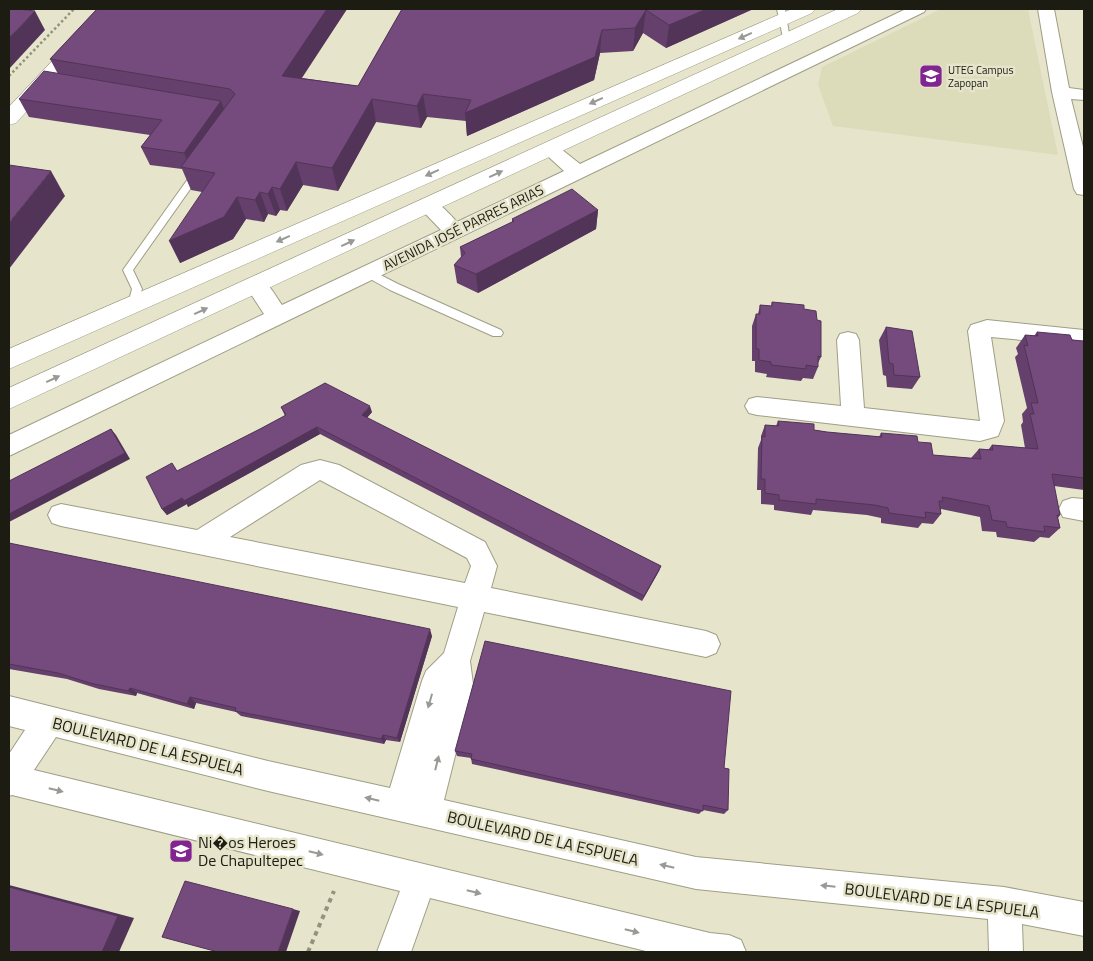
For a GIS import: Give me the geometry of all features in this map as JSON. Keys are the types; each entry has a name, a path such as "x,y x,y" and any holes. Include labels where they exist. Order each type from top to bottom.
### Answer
{"main road":[{"path":"9,118 49,84 110,9"},
{"path":"9,359 783,22 852,9"},
{"path":"9,399 762,50 783,22"}],"street":[{"name":"AVENIDA JOSÉ PARRES ARIAS","path":"9,446 850,40 918,9"},
{"path":"1046,9 1061,92 1084,189"},
{"path":"814,16 850,40"},
{"path":"762,50 792,69"},
{"path":"1061,92 1084,95"},
{"path":"549,149 578,172"},
{"path":"428,206 455,231"},
{"path":"256,285 278,317"},
{"path":"757,406 980,430 990,429 992,421 979,331 987,328 1084,338"},
{"path":"848,340 852,416"},
{"path":"199,543 310,472 320,470 330,472 476,550 484,566 456,661 459,684 413,808"},
{"path":"61,516 706,644"},
{"name":"BOULEVARD DE LA ESPUELA","path":"9,711 268,776 696,873 1004,904 1084,919"},
{"path":"49,721 9,780 710,950 729,952"},
{"path":"394,952 421,879"},
{"path":"1004,904 1006,952"}],"lane":[{"path":"133,304 137,289 128,270 203,164"},
{"path":"369,273 394,287 497,333"}],"path":[{"path":"9,76 74,9"},
{"path":"308,952 348,861"}],"shaded area":[{"name":"UTEG Campus Zapopan","path":"941,9 1028,9 1058,155 833,126 818,85 822,67"}],"building":[{"path":"9,9 35,11 9,38"},
{"path":"97,9 327,9 282,76 358,86 402,9 707,9 669,25 646,10 635,28 602,30 595,57 465,113 471,100 423,94 417,106 372,99 332,168 296,162 280,189 272,187 268,194 260,192 255,200 237,197 224,217 169,241 215,173 181,167 235,94 230,89 50,59"},
{"path":"44,71 221,101 184,153 141,147 162,120 19,99"},
{"path":"9,165 51,171 9,223"},
{"path":"572,189 598,210 476,274 454,265 465,253 460,247 514,221 512,219"},
{"path":"772,302 804,305 804,309 816,311 817,320 821,321 821,357 818,356 818,367 806,365 806,369 771,365 771,362 759,360 759,349 756,349 756,314 760,314 760,305 772,306"},
{"path":"886,327 912,331 920,377 894,375 893,364 889,363"},
{"path":"1037,332 1070,335 1072,340 1084,341 1084,478 1052,474 1060,515 1057,515 1060,528 1044,526 1045,532 1007,527 1006,522 992,520 989,506 942,497 943,501 939,501 941,514 925,512 926,518 889,513 888,508 874,505 816,499 816,504 779,500 779,495 765,493 765,479 761,479 762,436 765,437 765,425 779,426 778,421 814,424 814,430 827,432 882,437 881,433 917,436 918,442 931,443 933,455 981,459 979,449 993,450 992,445 1038,449 1030,414 1034,414 1031,403 1038,403 1024,345 1028,346 1025,335 1038,336"},
{"path":"325,383 370,406 362,415 661,566 644,596 317,427 184,501 182,498 162,509 146,477 172,463 177,471 260,429 286,415 281,407"},
{"path":"111,429 125,453 9,514 9,481"},
{"path":"9,543 430,629 397,738 383,735 381,739 235,711 236,708 190,697 187,704 130,688 128,691 90,683 58,673 9,664"},
{"path":"485,641 731,691 724,768 729,769 728,810 703,805 703,811 471,759 472,754 455,751"},
{"path":"185,881 293,909 278,952 218,952 162,937"},
{"path":"9,887 118,916 102,952 9,952"}],"place":[{"name":"UTEG Campus Zapopan","path":"931,76"},
{"name":"Ni�os Heroes De Chapultepec","path":"181,851"}]}
